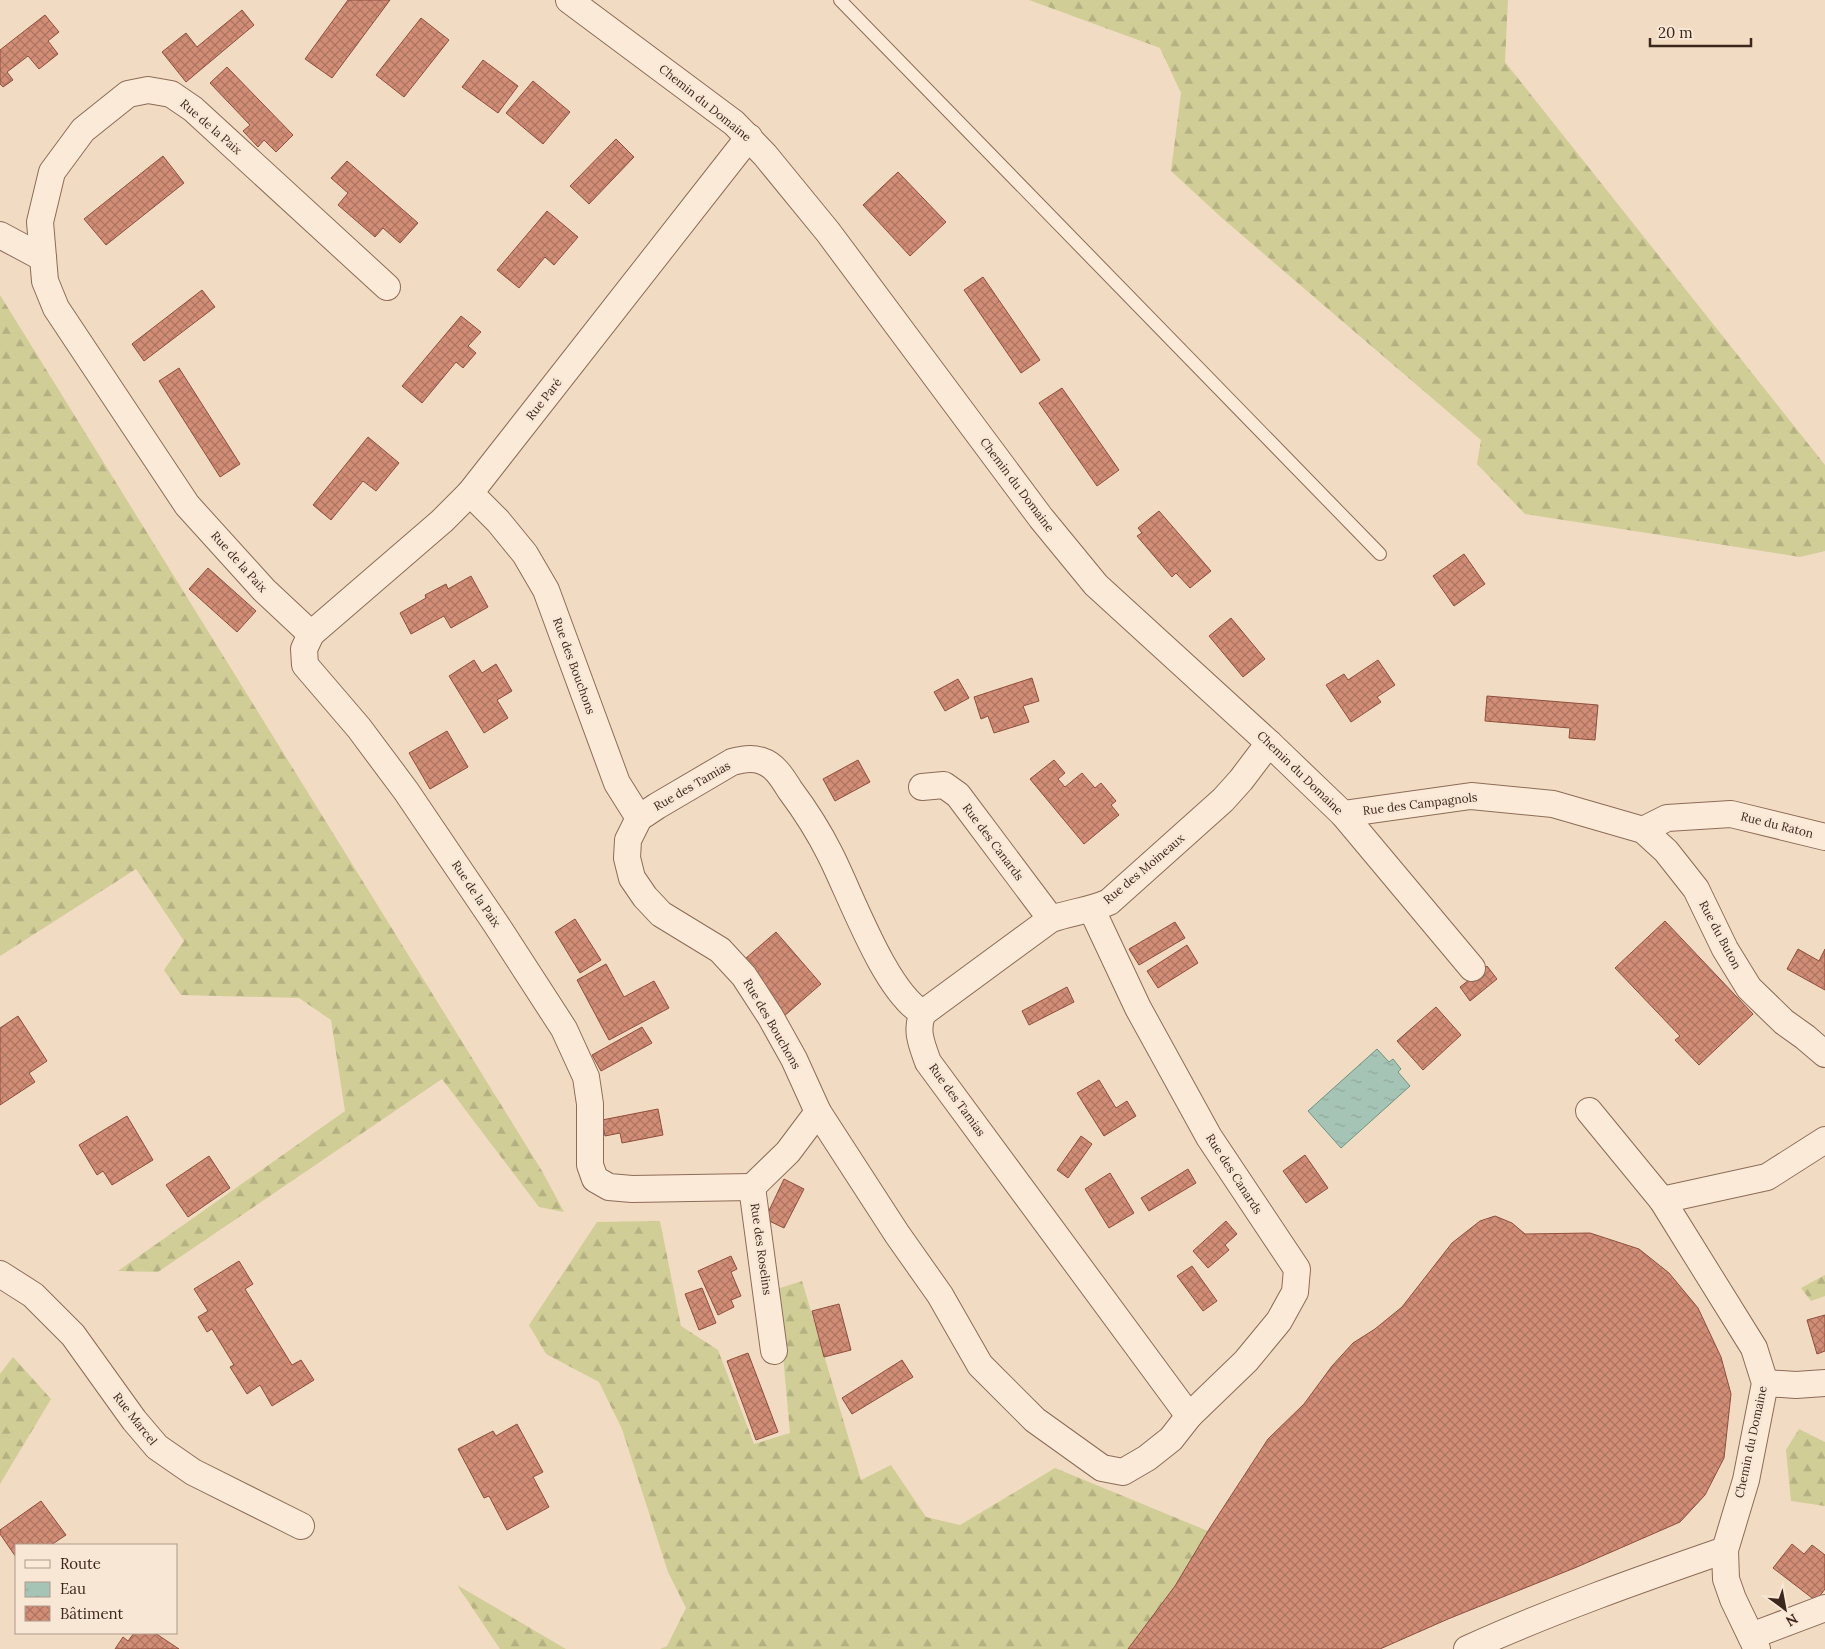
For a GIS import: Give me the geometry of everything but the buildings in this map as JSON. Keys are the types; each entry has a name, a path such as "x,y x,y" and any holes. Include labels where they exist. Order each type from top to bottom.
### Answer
{"street":[{"name":"Chemin du Domaine","path":"569,0 734,123 749,138 828,232 1036,510 1096,585 1269,743 1343,814 1472,968"},
{"name":"Rue de la Paix","path":"387,287 193,109 171,94 148,90 128,94 83,130 52,172 40,222 45,281 56,308 187,505 264,590 311,634 304,648 305,664 359,728 406,791 564,1029 586,1077 590,1104 590,1165 595,1179 609,1187 632,1189 752,1187"},
{"name":"Rue Paré","path":"311,634 442,521 470,493 749,138"},
{"path":"0,235 43,258"},
{"name":"Rue des Bouchons","path":"470,493 498,521 525,554 546,590 617,782 639,818 628,840 627,858 632,878 661,914 720,950 744,976 770,1016 794,1060 818,1112 897,1234 940,1295 980,1365 1035,1420 1102,1468 1123,1472 1147,1458 1171,1438 1190,1416"},
{"name":"Rue des Moineaux","path":"923,1013 1051,919 1072,912 1092,910 1109,902 1202,820 1241,780 1269,743"},
{"name":"Rue des Tamias","path":"639,818 732,762 752,759 773,766 820,836 866,934 891,979 915,1009 923,1013 918,1023 921,1041 928,1062 1190,1416"},
{"name":"Rue des Canards","path":"922,787 944,785 958,795 1051,919"},
{"name":"Rue des Campagnols","path":"1343,814 1471,796 1553,804 1643,830"},
{"name":"Rue du Raton","path":"1643,830 1667,818 1731,814 1825,837"},
{"name":"Rue du Buton","path":"1643,830 1666,851 1696,890 1725,949 1750,988 1784,1022 1825,1054"},
{"name":"Rue des Canards","path":"1092,910 1138,1008 1209,1137 1297,1269 1295,1292 1279,1321 1246,1361 1190,1416"},
{"name":"Chemin du Domaine","path":"1589,1111 1662,1200 1754,1348 1765,1383 1746,1480 1725,1550 1726,1579 1733,1599 1754,1643"},
{"name":"Rue des Roselins","path":"774,1351 752,1187 788,1152 818,1112"},
{"path":"1662,1200 1767,1176 1825,1140"},
{"name":"Rue Marcel","path":"0,1274 33,1295 73,1335 134,1420 157,1447 193,1472 301,1526"},
{"path":"1765,1383 1796,1385 1825,1383"},
{"path":"1467,1649 1506,1631 1666,1570 1725,1550"},
{"path":"1754,1643 1825,1608"}],"lane":[{"path":"840,0 1380,554"}],"green space":[{"path":"1029,0 1508,0 1505,62 1825,465 1825,551 1800,557 1525,514 1477,464 1481,440 1222,218 1171,171 1181,93 1160,48"},
{"path":"0,295 542,1171 564,1212 539,1207 442,1079 158,1272 118,1271 345,1111 331,1020 299,998 181,995 164,970 184,941 136,869 0,956"},
{"path":"660,1221 681,1326 718,1350 754,1444 790,1433 777,1289 802,1281 861,1480 891,1465 926,1517 960,1525 1055,1468 1208,1531 1175,1586 1128,1649 660,1649 667,1646 686,1608 668,1572 622,1429 599,1382 546,1354 529,1325 597,1222"},
{"path":"1825,1275 1825,1296 1811,1301 1801,1288"},
{"path":"13,1357 51,1399 0,1484 0,1374"},
{"path":"1799,1429 1825,1442 1825,1506 1791,1501 1786,1450"},
{"path":"457,1585 566,1649 500,1649"}],"water":[{"path":"1377,1049 1389,1062 1393,1059 1401,1069 1398,1072 1410,1086 1341,1148 1308,1111"}]}
